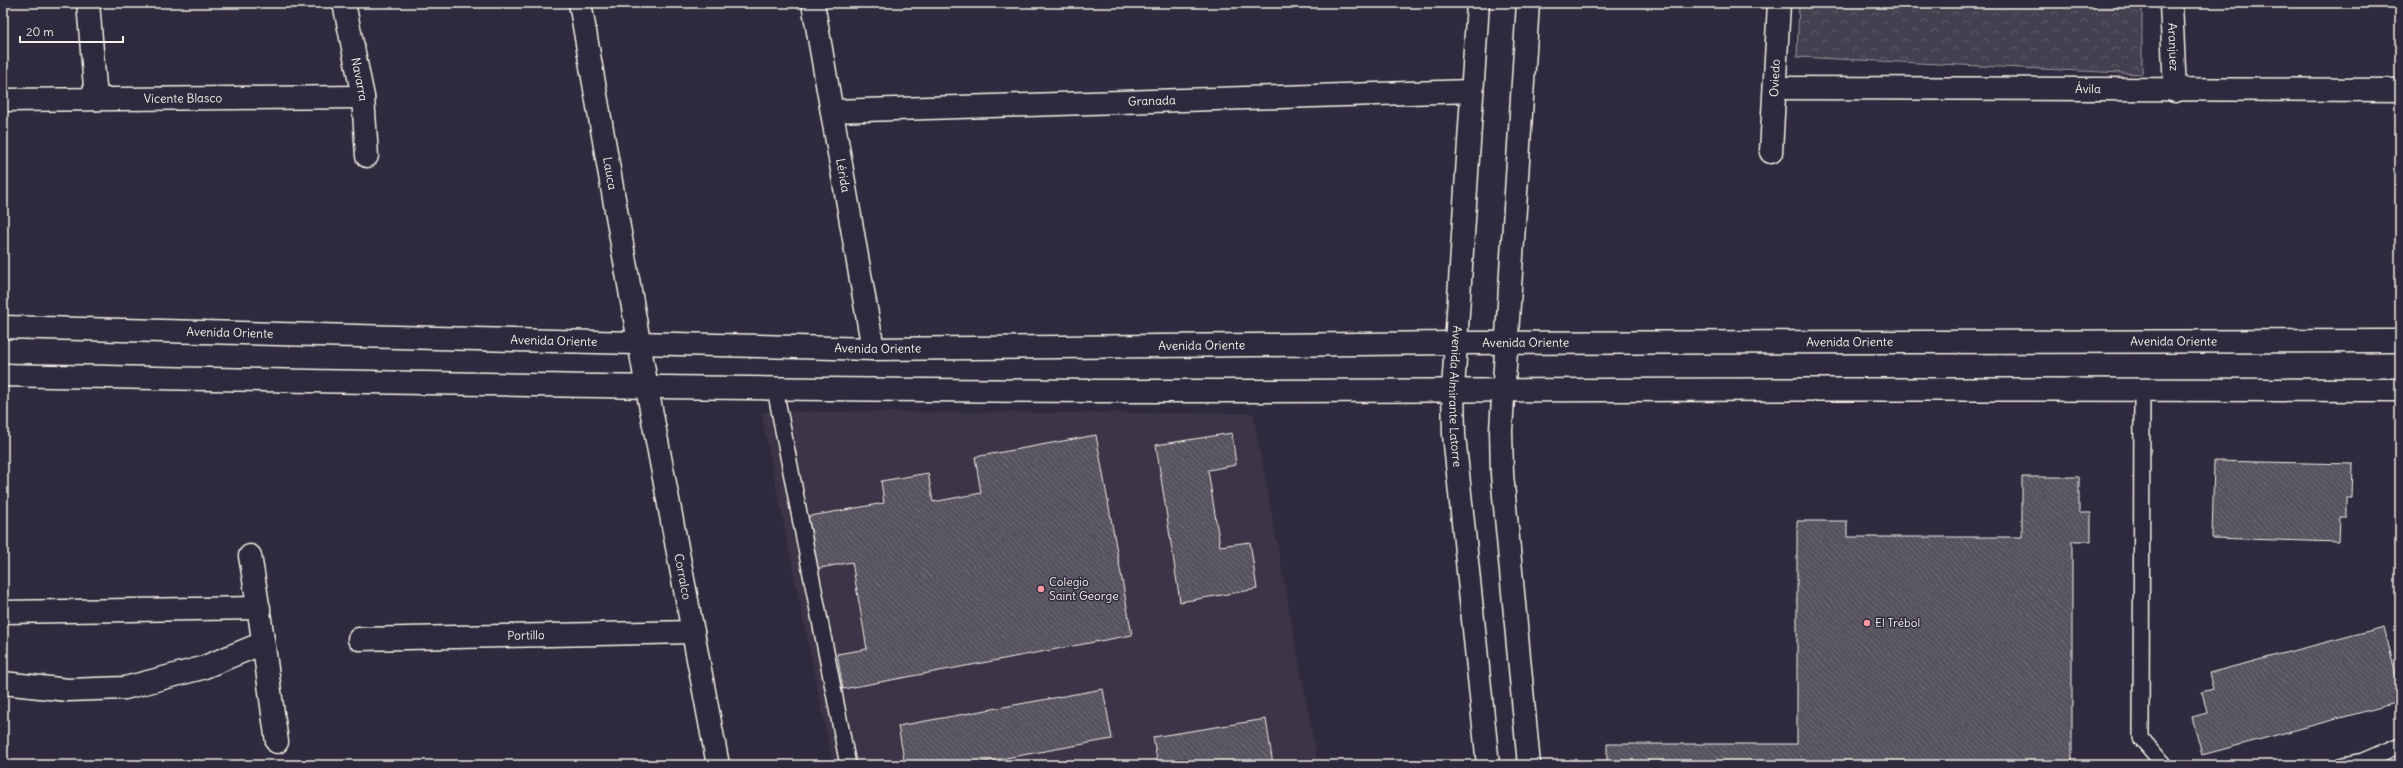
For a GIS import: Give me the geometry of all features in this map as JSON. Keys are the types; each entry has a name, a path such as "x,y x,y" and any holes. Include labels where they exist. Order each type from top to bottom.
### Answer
{"main road":[{"path":"88,3 96,99"},
{"name":"Navarra","path":"344,3 363,97 367,156"},
{"name":"Lauca","path":"580,3 648,388"},
{"name":"Lérida","path":"813,3 873,349"},
{"name":"Avenida Almirante Latorre","path":"1478,3 1453,390 1454,435 1488,765"},
{"path":"1528,3 1505,343 1502,474 1529,765"},
{"name":"Oviedo","path":"1771,152 1779,3"},
{"name":"Aranjuez","path":"2171,3 2175,91"},
{"name":"Ávila","path":"1775,88 2175,91 2400,90"},
{"name":"Granada","path":"832,111 1472,90"},
{"name":"Vicente Blasco","path":"3,100 363,97"},
{"name":"Avenida Oriente","path":"3,327 873,349 1455,343 2400,341"},
{"path":"3,375 648,388 775,389 1503,390 2142,388 2400,390"},
{"name":"Corralco","path":"648,388 718,765"},
{"path":"250,556 278,742"},
{"path":"3,612 259,608"},
{"name":"Portillo","path":"359,639 693,632"},
{"path":"3,683 68,690 125,688 202,668 262,643"}],"lane":[{"path":"2142,388 2141,738 2164,765"},
{"path":"775,389 848,765"},
{"path":"2342,765 2363,761 2400,745"}],"shaded area":[{"name":"Colegio Saint George","path":"761,412 1253,413 1318,765 833,765"}],"green space":[{"path":"1799,3 2142,3 2142,74 1797,57"}],"building":[{"path":"1232,433 1236,465 1208,470 1220,546 1250,542 1257,589 1180,602 1156,445"},
{"path":"1096,435 1132,635 843,689 837,654 867,649 852,562 815,569 805,517 884,503 881,481 928,473 933,502 981,493 975,457"},
{"path":"2214,461 2353,464 2352,498 2347,498 2347,517 2340,517 2339,542 2212,538"},
{"path":"2022,477 2079,477 2079,513 2091,513 2091,541 2072,541 2072,765 1607,765 1607,744 1797,744 1797,521 1847,521 1847,537 2022,537"},
{"path":"2384,627 2400,690 2400,702 2202,755 2192,717 2207,713 2202,692 2213,689 2209,673"},
{"path":"1103,689 1112,739 967,765 905,765 898,726"},
{"path":"1266,719 1273,765 1158,765 1153,737"}],"place":[{"name":"Colegio Saint George","path":"1041,589"},
{"name":"El Trébol","path":"1867,623"}]}
